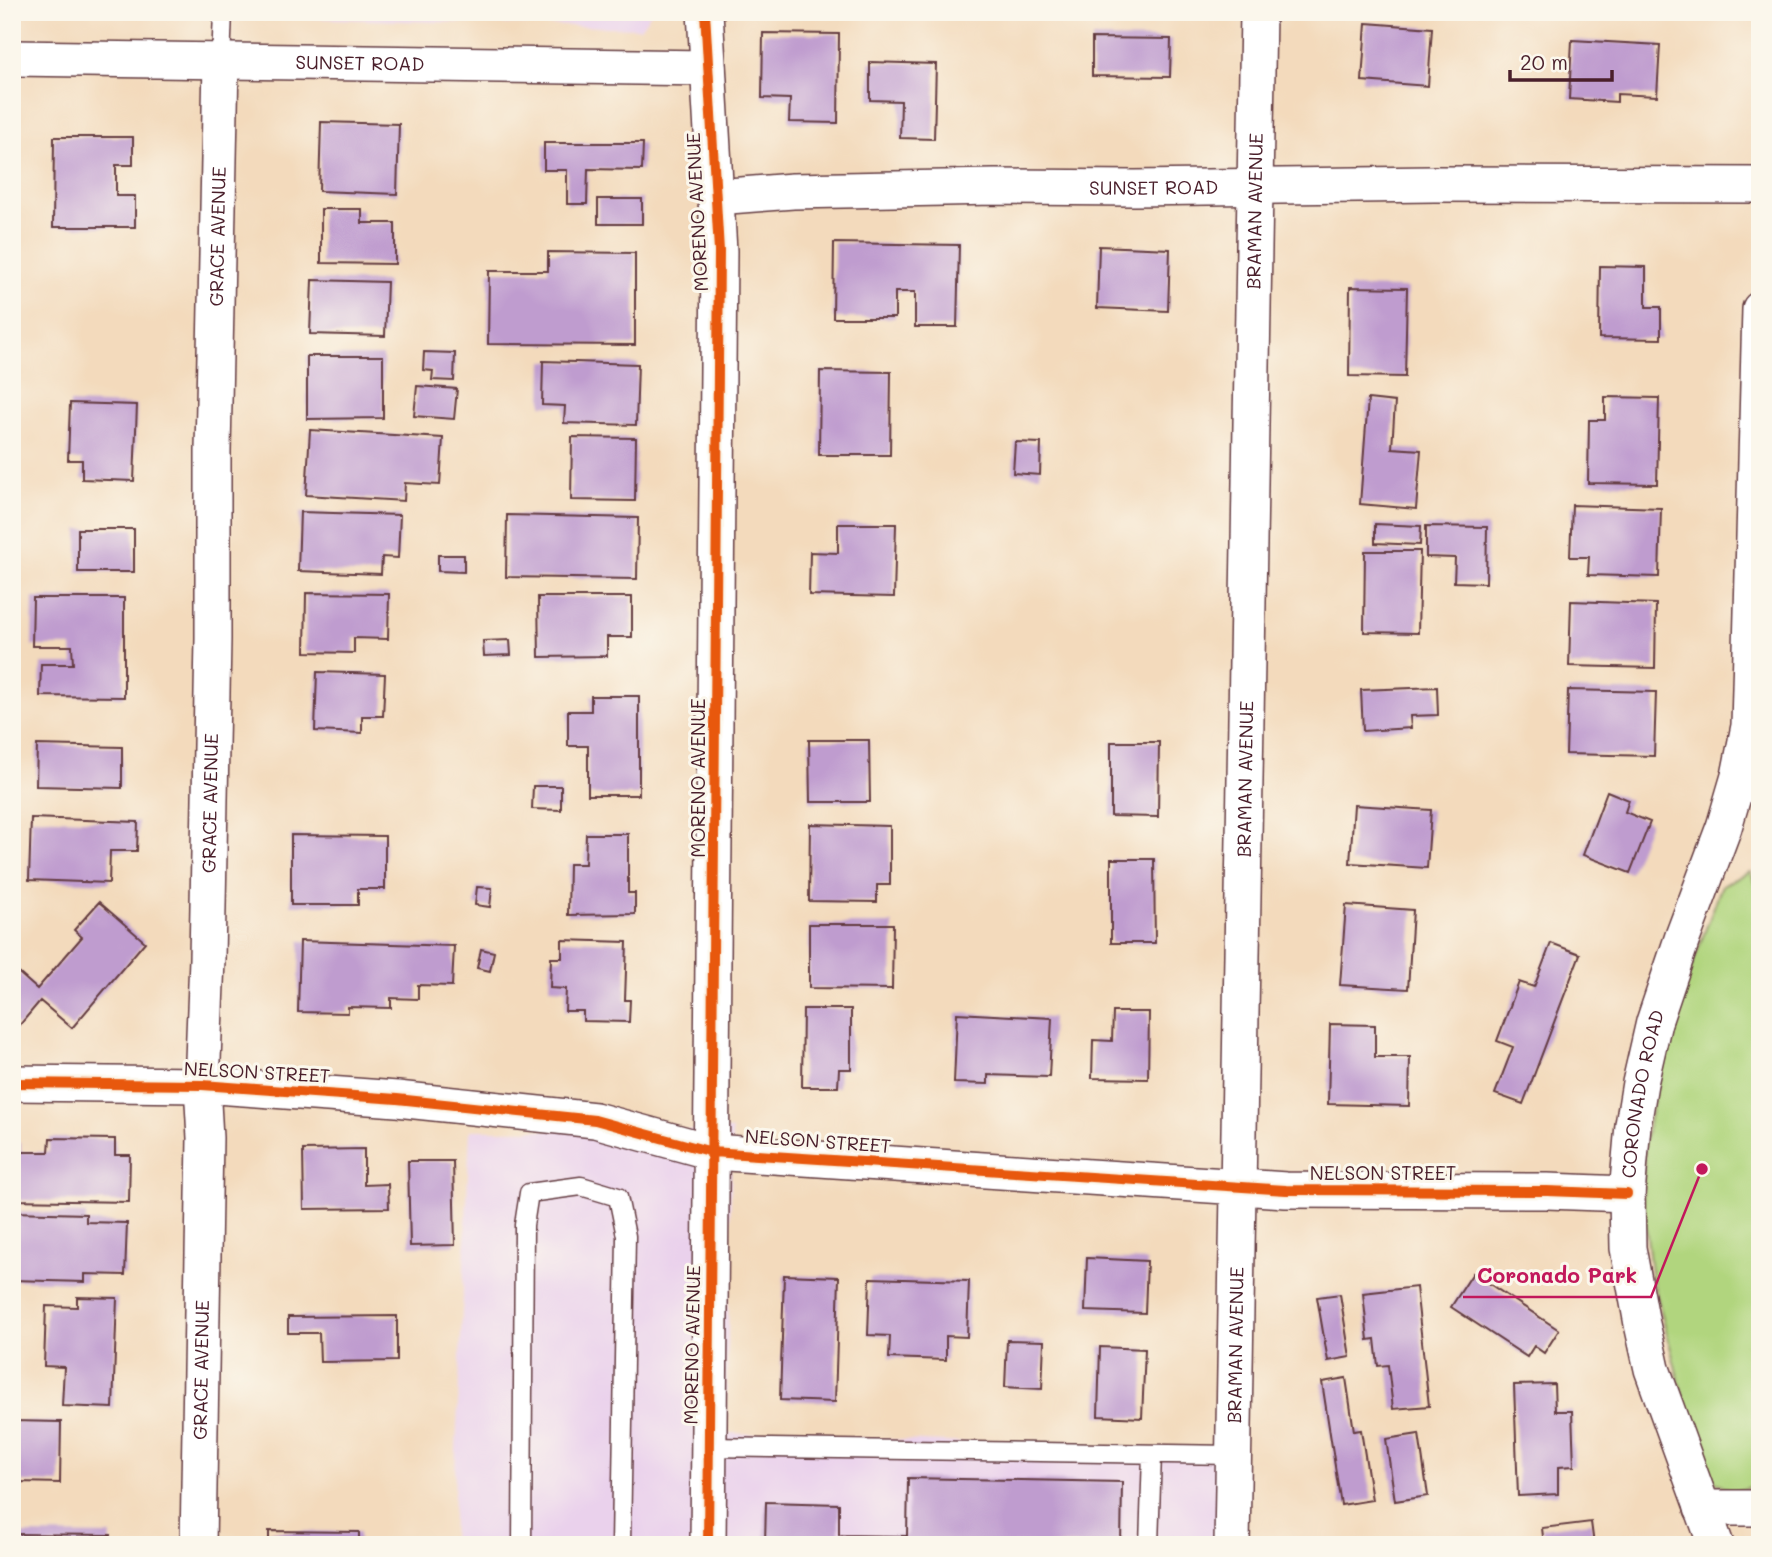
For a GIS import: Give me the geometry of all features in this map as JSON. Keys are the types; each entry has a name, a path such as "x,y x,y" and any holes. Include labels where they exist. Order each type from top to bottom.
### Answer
{"street":[{"name":"MORENO AVENUE","path":"705,12 719,265 708,1545"},
{"name":"BRAMAN AVENUE","path":"1232,1545 1258,12"},
{"name":"SUNSET ROAD","path":"12,58 708,68"},
{"name":"GRACE AVENUE","path":"198,1545 205,1138 202,1085 208,945 214,639 213,451 221,62"},
{"name":"SUNSET ROAD","path":"716,197 820,191 1255,186 1760,185"},
{"name":"CORONADO ROAD","path":"1716,1545 1652,1369 1628,1248 1627,1194 1633,1125 1654,1023 1724,827 1739,776 1749,726 1760,309"},
{"name":"CORONADO ROAD","path":"1749,726 1760,787"},
{"name":"NELSON STREET","path":"12,1083 202,1085 397,1099 595,1120 712,1152 1286,1190 1627,1194"},
{"path":"1702,1508 1760,1508"}],"lane":[{"path":"221,62 223,12"},
{"path":"522,1545 524,1225 529,1193 581,1185 618,1197 626,1236 621,1545"},
{"path":"709,1447 1233,1455"},
{"path":"1149,1545 1152,1454"}],"shaded area":[{"path":"102,12 652,12 640,28"},
{"path":"470,1130 732,1130 726,1433 1239,1454 1246,1545 211,1545 211,1542 452,1542"}],"green space":[{"path":"1750,872 1760,891 1760,1484 1733,1492 1703,1473 1651,1273 1643,1199 1645,1140 1671,1023 1722,885"}],"building":[{"path":"1366,23 1432,28 1428,86 1362,81"},
{"path":"763,33 839,34 838,123 789,122 790,99 762,98"},
{"path":"1092,38 1171,39 1170,77 1092,76"},
{"path":"1572,40 1660,45 1657,96 1617,94 1617,102 1569,99"},
{"path":"870,62 936,64 934,139 900,138 901,101 870,100"},
{"path":"321,122 399,124 397,194 319,191"},
{"path":"54,137 133,137 133,165 116,165 116,196 135,196 135,227 53,227"},
{"path":"544,143 643,143 642,170 588,169 587,204 567,204 567,170 544,170"},
{"path":"598,199 642,199 642,224 598,224"},
{"path":"321,209 362,209 362,223 395,223 395,264 321,263"},
{"path":"834,243 959,245 957,327 915,327 915,292 895,292 895,318 833,318"},
{"path":"1099,246 1170,249 1168,311 1097,308"},
{"path":"548,252 635,253 635,345 488,344 489,271 548,271"},
{"path":"1600,266 1646,267 1646,307 1661,307 1661,339 1599,338"},
{"path":"312,280 387,282 385,336 310,334"},
{"path":"1350,287 1407,288 1405,377 1349,376"},
{"path":"424,352 455,353 454,381 432,380 433,371 423,370"},
{"path":"307,356 383,356 383,418 307,419"},
{"path":"543,361 638,364 636,425 564,423 565,406 542,405"},
{"path":"820,371 891,372 890,455 819,455"},
{"path":"417,386 457,389 454,419 414,416"},
{"path":"1605,397 1659,398 1657,484 1588,483 1589,420 1605,420"},
{"path":"1368,399 1395,402 1392,448 1421,450 1416,509 1360,504"},
{"path":"70,403 137,405 134,481 82,479 82,460 68,460"},
{"path":"310,430 443,438 440,485 405,483 404,501 306,495"},
{"path":"572,437 636,438 635,501 571,500"},
{"path":"1015,442 1041,443 1040,475 1013,473"},
{"path":"1572,505 1661,508 1659,577 1588,575 1589,557 1570,557"},
{"path":"300,512 400,515 398,558 382,557 381,574 298,571"},
{"path":"507,515 638,518 637,579 506,577"},
{"path":"838,524 896,524 894,597 809,595 810,552 838,553"},
{"path":"1375,524 1421,526 1420,545 1375,543"},
{"path":"1426,526 1487,527 1486,583 1454,582 1455,558 1426,557"},
{"path":"78,529 134,529 134,572 78,572"},
{"path":"1365,551 1420,551 1418,633 1364,632"},
{"path":"438,555 464,555 464,572 438,571"},
{"path":"306,593 389,594 388,639 354,638 354,653 305,652"},
{"path":"538,597 632,597 632,637 607,637 607,656 539,657"},
{"path":"33,598 124,598 124,697 40,696 41,664 73,664 72,646 32,646"},
{"path":"1571,601 1656,604 1655,668 1569,666"},
{"path":"510,640 511,655 484,656 483,641"},
{"path":"317,672 385,674 383,716 362,716 362,733 315,731"},
{"path":"1437,687 1438,715 1410,716 1411,728 1363,731 1361,690"},
{"path":"1568,690 1656,692 1654,756 1566,754"},
{"path":"591,696 639,696 639,795 588,795 588,746 568,746 568,711 591,711"},
{"path":"809,740 869,740 870,802 810,802"},
{"path":"1111,742 1159,742 1158,817 1111,816"},
{"path":"37,745 122,747 122,788 36,786"},
{"path":"533,786 561,786 561,810 532,809"},
{"path":"1607,791 1629,800 1625,812 1650,822 1630,873 1583,855"},
{"path":"1354,805 1431,810 1427,868 1350,863"},
{"path":"31,818 138,822 137,851 110,851 109,883 29,880"},
{"path":"810,824 890,826 890,885 877,885 877,902 809,901"},
{"path":"586,834 628,834 628,893 635,893 635,914 568,915 569,864 585,864"},
{"path":"291,835 385,836 385,889 358,889 358,905 291,905"},
{"path":"1111,859 1154,859 1155,943 1111,943"},
{"path":"477,887 492,888 490,907 475,905"},
{"path":"99,902 145,942 72,1028 40,1001 19,1026 12,1021 12,967 37,989 82,937 74,930"},
{"path":"1346,905 1413,910 1408,989 1340,985"},
{"path":"809,924 893,924 892,989 809,988"},
{"path":"562,940 627,942 625,1000 630,1000 629,1022 583,1021 583,1011 565,1011 566,989 550,988 551,958 562,958"},
{"path":"300,941 454,946 452,986 418,985 418,999 391,998 391,1008 348,1007 348,1013 298,1012"},
{"path":"1551,943 1580,954 1523,1104 1495,1094 1513,1047 1497,1041 1519,982 1534,987"},
{"path":"481,949 494,952 490,971 477,968"},
{"path":"803,1009 851,1009 851,1069 839,1069 838,1087 802,1087"},
{"path":"1113,1012 1149,1012 1148,1079 1092,1078 1093,1040 1112,1041"},
{"path":"957,1013 1052,1018 1049,1077 988,1075 988,1084 954,1083"},
{"path":"1330,1024 1375,1025 1375,1057 1410,1057 1409,1106 1328,1104"},
{"path":"50,1138 115,1139 115,1155 130,1155 129,1202 12,1200 12,1143 21,1143 21,1152 49,1152"},
{"path":"364,1149 364,1185 388,1184 389,1208 304,1209 303,1150"},
{"path":"408,1161 453,1161 455,1245 410,1246"},
{"path":"12,1212 86,1214 86,1222 127,1223 125,1275 85,1274 85,1282 12,1280"},
{"path":"1087,1258 1147,1261 1145,1313 1085,1311"},
{"path":"1473,1273 1559,1330 1544,1353 1534,1346 1527,1357 1451,1307"},
{"path":"784,1275 839,1277 835,1402 780,1400"},
{"path":"870,1278 969,1281 967,1337 946,1336 946,1360 889,1358 890,1336 868,1335"},
{"path":"1416,1287 1429,1406 1393,1409 1388,1365 1378,1366 1375,1339 1368,1340 1363,1293"},
{"path":"1340,1294 1350,1357 1328,1361 1317,1297"},
{"path":"77,1297 117,1298 113,1408 62,1406 64,1367 44,1366 46,1306 77,1307"},
{"path":"397,1316 397,1361 320,1362 319,1333 288,1333 288,1317"},
{"path":"1007,1340 1044,1341 1042,1389 1005,1387"},
{"path":"1100,1347 1145,1349 1142,1418 1098,1416"},
{"path":"1346,1378 1354,1431 1361,1430 1372,1500 1341,1505 1322,1382"},
{"path":"1554,1384 1555,1411 1572,1411 1574,1466 1558,1467 1558,1494 1518,1496 1514,1385"},
{"path":"12,1421 61,1422 60,1483 19,1482 19,1510 12,1510"},
{"path":"1419,1434 1428,1496 1395,1501 1386,1439"},
{"path":"908,1478 1122,1482 1121,1545 765,1545 766,1502 839,1504 839,1535 907,1536"},
{"path":"1591,1522 1594,1545 1544,1545 1542,1528"},
{"path":"269,1531 359,1532 359,1545 269,1545"},
{"path":"12,1534 111,1535 110,1545 12,1545"}],"cycle path":[{"path":"705,12 719,251 708,1545"},
{"path":"12,1083 202,1085 397,1099 595,1120 712,1152 1286,1190 1627,1194"}],"place":[{"name":"Coronado Park","path":"1702,1169"}]}
